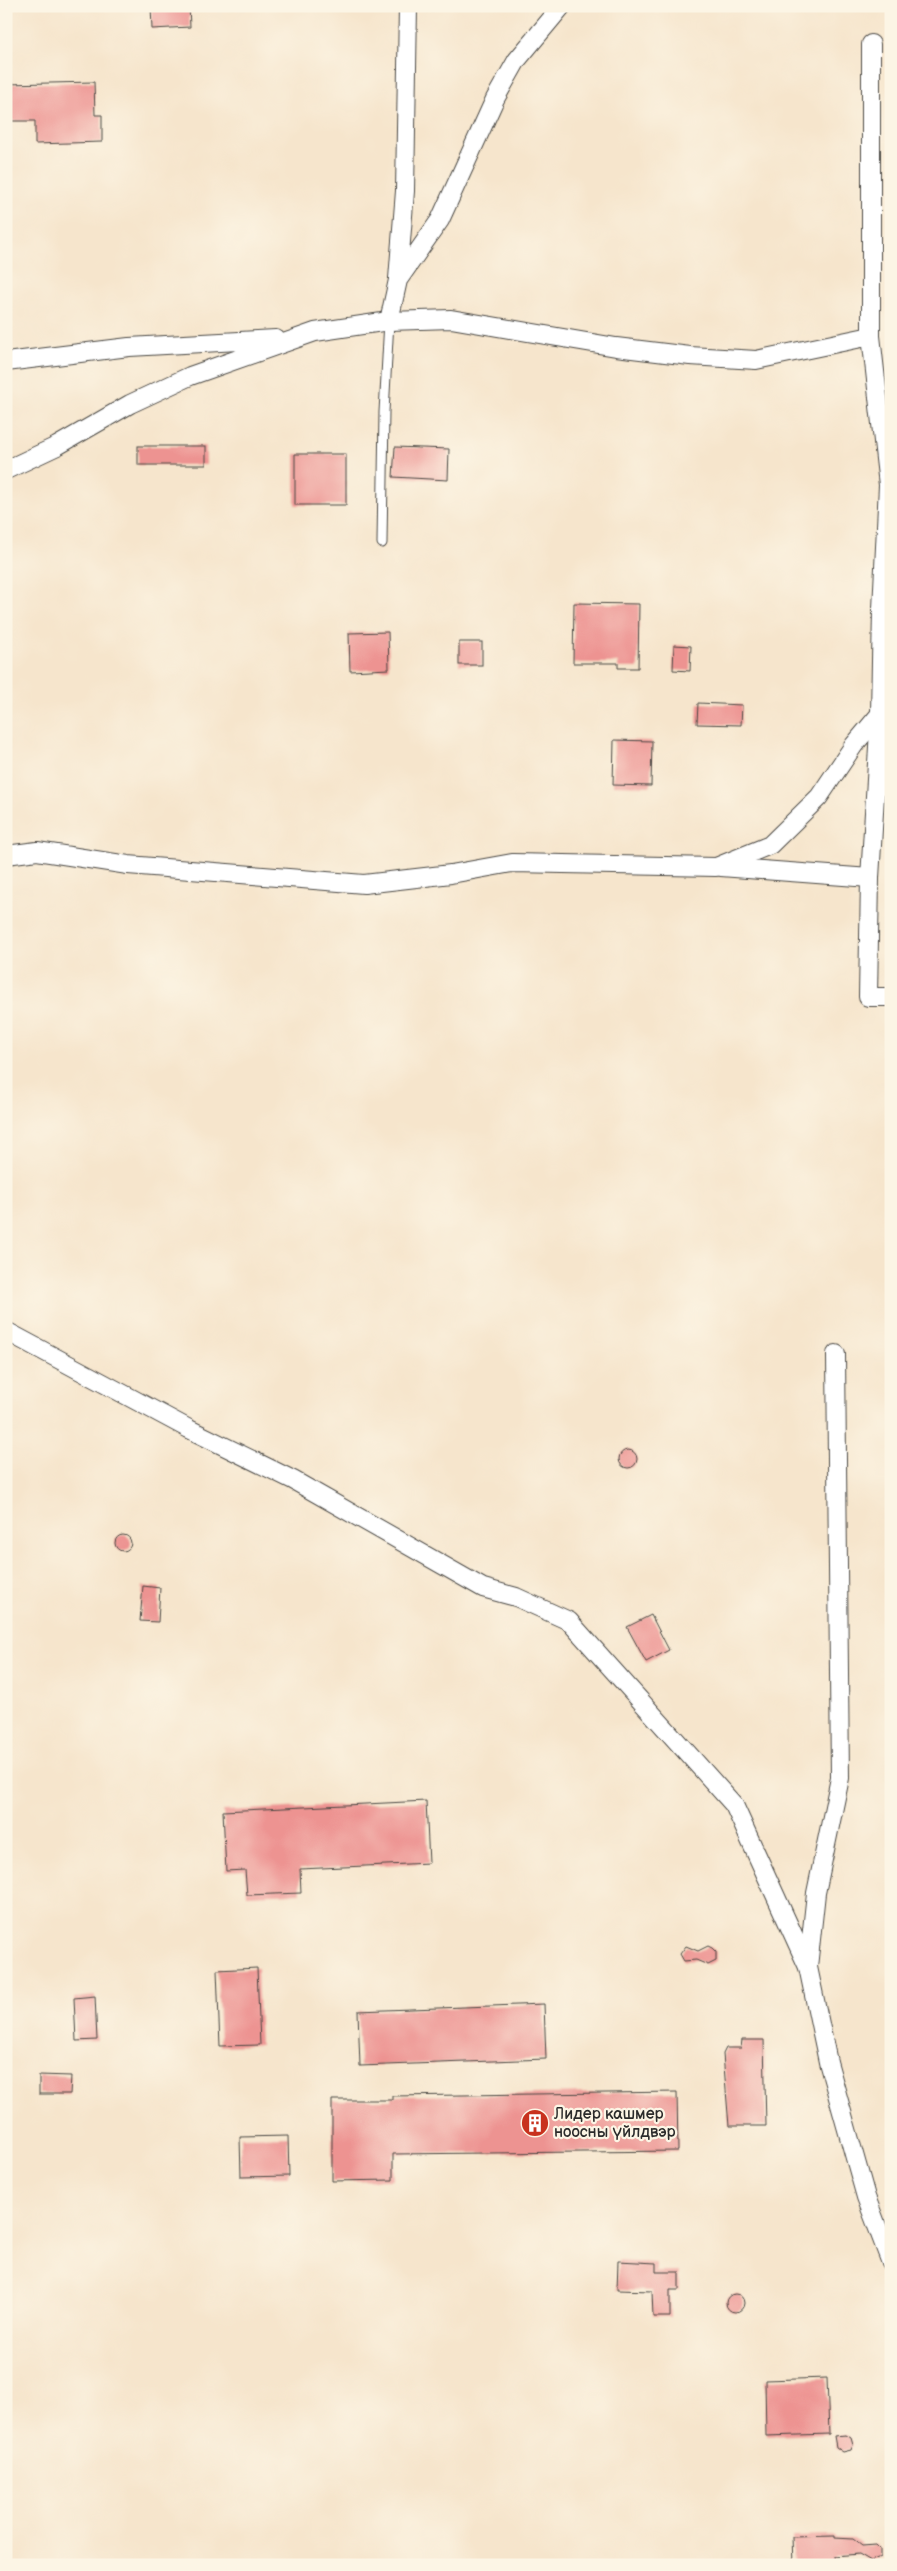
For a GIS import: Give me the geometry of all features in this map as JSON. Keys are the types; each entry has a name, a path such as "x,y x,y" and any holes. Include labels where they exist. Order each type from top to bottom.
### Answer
{"street":[{"path":"389,321 398,280 405,191 408,6"},
{"path":"398,280 440,220 472,146 518,60 562,6"},
{"path":"871,44 871,336 888,486 882,609 880,714 870,878 868,997 891,997"},
{"path":"6,470 57,446 130,404 190,376 294,338 316,332 389,321 451,319 616,347 690,356 756,360 871,336"},
{"path":"6,362 129,347 294,338"},
{"path":"716,867 770,845 819,797 854,745 880,714"},
{"path":"6,856 37,851 128,865 364,884 451,874 512,863 716,867 870,878"},
{"path":"6,1332 189,1429 293,1480 483,1588 516,1597 570,1621 734,1805 808,1967 830,2071 866,2197 891,2263"},
{"path":"808,1967 816,1892 840,1778 836,1354"}],"lane":[{"path":"382,543 384,412 389,321"}],"building":[{"path":"151,6 189,6 190,27 152,29"},
{"path":"94,82 95,115 102,115 102,142 35,144 35,121 6,121 6,84"},
{"path":"138,446 206,446 206,465 138,465"},
{"path":"395,447 449,449 448,480 393,477"},
{"path":"295,454 346,454 346,505 295,505"},
{"path":"574,603 639,604 638,668 618,668 618,663 573,663"},
{"path":"388,632 389,669 350,671 349,633"},
{"path":"459,642 482,642 482,665 459,665"},
{"path":"674,645 691,646 690,671 673,670"},
{"path":"698,703 742,705 741,725 697,724"},
{"path":"614,740 652,741 651,786 613,785"},
{"path":"628,1450 636,1455 637,1459 632,1467 628,1468 620,1463 619,1459 624,1451"},
{"path":"123,1535 129,1537 131,1543 129,1549 123,1551 117,1549 115,1543 117,1537"},
{"path":"143,1586 160,1588 158,1622 140,1621"},
{"path":"651,1615 669,1650 646,1662 627,1627"},
{"path":"426,1801 429,1863 300,1869 301,1893 247,1895 245,1870 226,1871 223,1811"},
{"path":"686,1946 698,1951 708,1946 712,1948 716,1952 716,1961 708,1965 696,1960 684,1961 680,1954"},
{"path":"257,1968 260,2045 220,2046 217,1970"},
{"path":"95,1996 97,2040 76,2041 74,1998"},
{"path":"544,2004 546,2059 360,2066 358,2011"},
{"path":"742,2040 764,2040 766,2126 729,2126 723,2054 726,2048 741,2048"},
{"path":"39,2075 71,2076 70,2094 39,2094"},
{"name":"Лидер кашмер ноосны үйлдвэр","path":"677,2092 678,2151 393,2154 393,2180 332,2181 332,2100 392,2100 392,2096"},
{"path":"288,2136 289,2176 241,2177 240,2137"},
{"path":"618,2261 656,2263 656,2272 679,2272 679,2290 670,2290 670,2317 653,2317 652,2291 617,2290"},
{"path":"735,2294 741,2297 744,2303 741,2309 735,2312 729,2309 726,2303 729,2297"},
{"path":"827,2378 829,2434 766,2436 765,2380"},
{"path":"846,2435 851,2438 853,2445 851,2450 843,2452 836,2447 834,2436"},
{"path":"835,2536 835,2538 853,2539 862,2546 876,2545 880,2549 880,2557 871,2561 859,2554 835,2556 836,2565 793,2565 792,2537"}],"place":[{"name":"Лидер кашмер ноосны үйлдвэр","path":"535,2123"}]}
